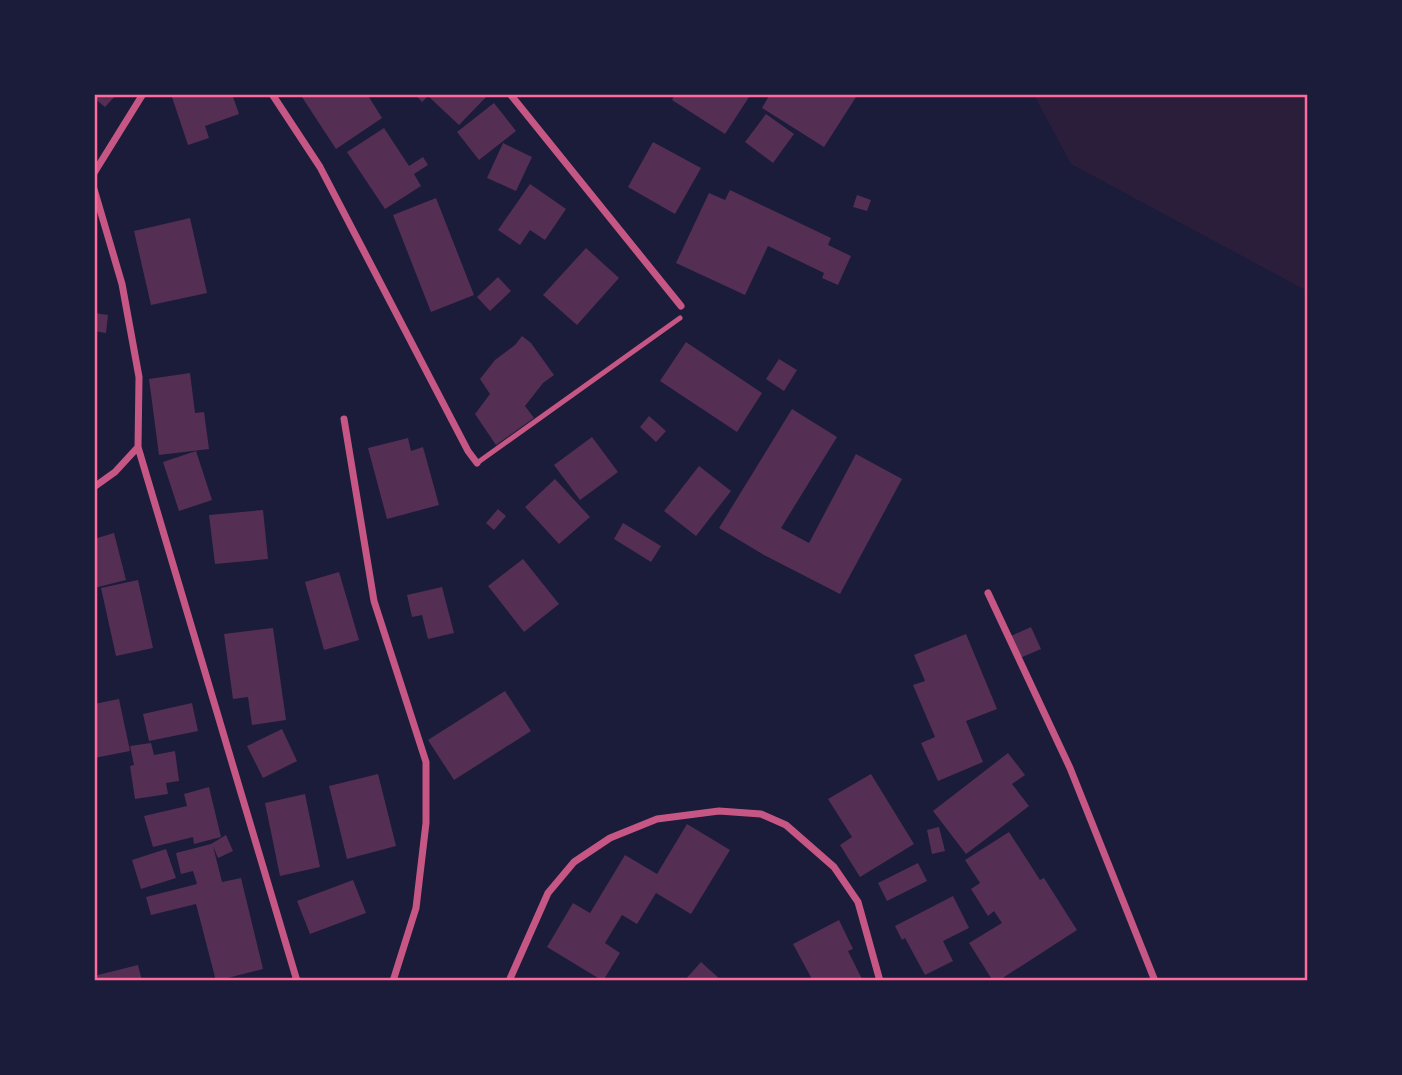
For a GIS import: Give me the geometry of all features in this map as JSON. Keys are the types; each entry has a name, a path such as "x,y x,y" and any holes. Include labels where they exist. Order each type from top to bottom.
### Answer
{"street":[{"path":"94,173 143,94"},
{"path":"272,94 320,167 468,451 477,463"},
{"path":"510,94 681,306"},
{"path":"94,189 122,284 139,377 138,447 297,981"},
{"path":"344,419 374,601 426,762 426,823 416,908 393,981"},
{"path":"94,487 115,472 138,447"},
{"path":"988,593 1070,768 1155,981"},
{"path":"509,981 548,893 574,862 610,838 657,819 719,811 761,814 786,825 834,867 858,902 880,981"}],"lane":[{"path":"477,463 680,318"}],"shaded area":[{"path":"1034,95 1307,95 1307,291 1071,164"}],"building":[{"path":"94,94 117,94 105,107 94,98"},
{"path":"171,94 232,94 239,114 205,126 209,138 188,145"},
{"path":"300,94 367,94 382,118 336,149"},
{"path":"415,94 489,94 459,125 428,96 422,102"},
{"path":"675,94 745,94 749,97 725,134 672,100"},
{"path":"770,94 858,94 824,147 762,108"},
{"path":"494,103 516,131 479,160 457,132"},
{"path":"766,114 794,134 773,163 745,142"},
{"path":"384,128 409,166 423,157 428,165 414,174 421,186 385,209 347,152"},
{"path":"653,142 701,168 675,214 628,187"},
{"path":"503,143 532,157 516,191 487,178"},
{"path":"530,184 566,209 545,240 530,230 520,245 498,230"},
{"path":"730,190 831,238 828,245 851,256 838,285 822,278 824,273 768,246 745,295 676,263 709,193 725,200"},
{"path":"857,195 871,200 867,211 853,207"},
{"path":"436,198 474,295 431,312 393,215"},
{"path":"190,218 207,293 151,305 134,231"},
{"path":"586,248 619,278 577,325 543,295"},
{"path":"498,277 511,291 490,311 477,297"},
{"path":"94,313 108,315 106,333 94,331"},
{"path":"522,336 531,343 554,375 543,383 525,406 534,418 496,445 475,414 490,394 480,379 495,360"},
{"path":"686,342 762,393 737,432 660,381"},
{"path":"779,359 797,370 784,391 766,379"},
{"path":"190,373 195,413 204,412 209,449 159,455 149,379"},
{"path":"792,409 837,437 781,528 809,543 856,454 902,479 840,594 764,555 719,528"},
{"path":"649,416 666,431 656,442 640,427"},
{"path":"592,437 618,472 580,500 554,465"},
{"path":"408,438 411,451 423,447 439,505 387,519 368,448"},
{"path":"196,451 212,500 179,511 163,462"},
{"path":"699,466 731,491 696,536 664,511"},
{"path":"555,479 590,517 559,544 525,507"},
{"path":"498,509 506,516 494,530 486,523"},
{"path":"263,510 268,559 215,564 209,515"},
{"path":"623,523 661,546 651,562 614,539"},
{"path":"114,533 126,580 94,588 94,539"},
{"path":"523,559 559,604 524,632 488,586"},
{"path":"339,572 359,640 324,650 305,582"},
{"path":"138,580 153,648 116,656 101,588"},
{"path":"442,587 454,633 428,639 422,615 412,617 407,595"},
{"path":"1031,627 1041,649 1020,658 1011,636"},
{"path":"273,628 286,720 252,725 248,697 233,699 224,634"},
{"path":"966,634 997,709 966,721 983,762 938,781 921,743 935,737 913,685 925,681 914,655"},
{"path":"505,691 531,731 454,780 428,740"},
{"path":"119,699 130,751 94,758 94,704"},
{"path":"192,703 198,731 149,741 143,714"},
{"path":"282,729 297,761 263,778 247,746"},
{"path":"151,743 154,755 175,751 179,781 166,783 168,794 135,799 130,766 134,765 130,746"},
{"path":"1008,753 1025,775 1012,784 1029,806 966,854 933,811"},
{"path":"378,774 396,846 347,859 329,786"},
{"path":"871,774 914,844 860,877 840,845 852,837 828,799"},
{"path":"209,787 221,837 194,844 193,837 153,847 144,816 187,806 184,794"},
{"path":"305,794 320,867 280,876 265,803"},
{"path":"687,824 730,850 691,914 656,893 637,924 622,915 605,943 620,953 603,981 547,947 573,903 590,913 625,855 657,874"},
{"path":"939,827 945,851 932,854 927,830"},
{"path":"1009,832 1040,880 1044,878 1077,930 998,981 993,981 969,943 1002,923 994,911 988,916 971,889 980,883 965,860"},
{"path":"226,835 233,851 218,858 213,846 222,882 241,878 263,969 216,981 196,904 151,915 146,897 197,884 193,871 181,874 176,853 211,844"},
{"path":"166,849 176,878 141,889 132,860"},
{"path":"918,863 927,881 887,901 878,883"},
{"path":"353,880 366,913 310,934 297,901"},
{"path":"953,896 969,928 943,941 953,961 925,975 905,938 902,940 895,926"},
{"path":"839,920 853,949 848,951 863,981 813,981 793,944"},
{"path":"701,962 722,981 684,981"},
{"path":"138,965 142,981 94,981 94,976"}]}
